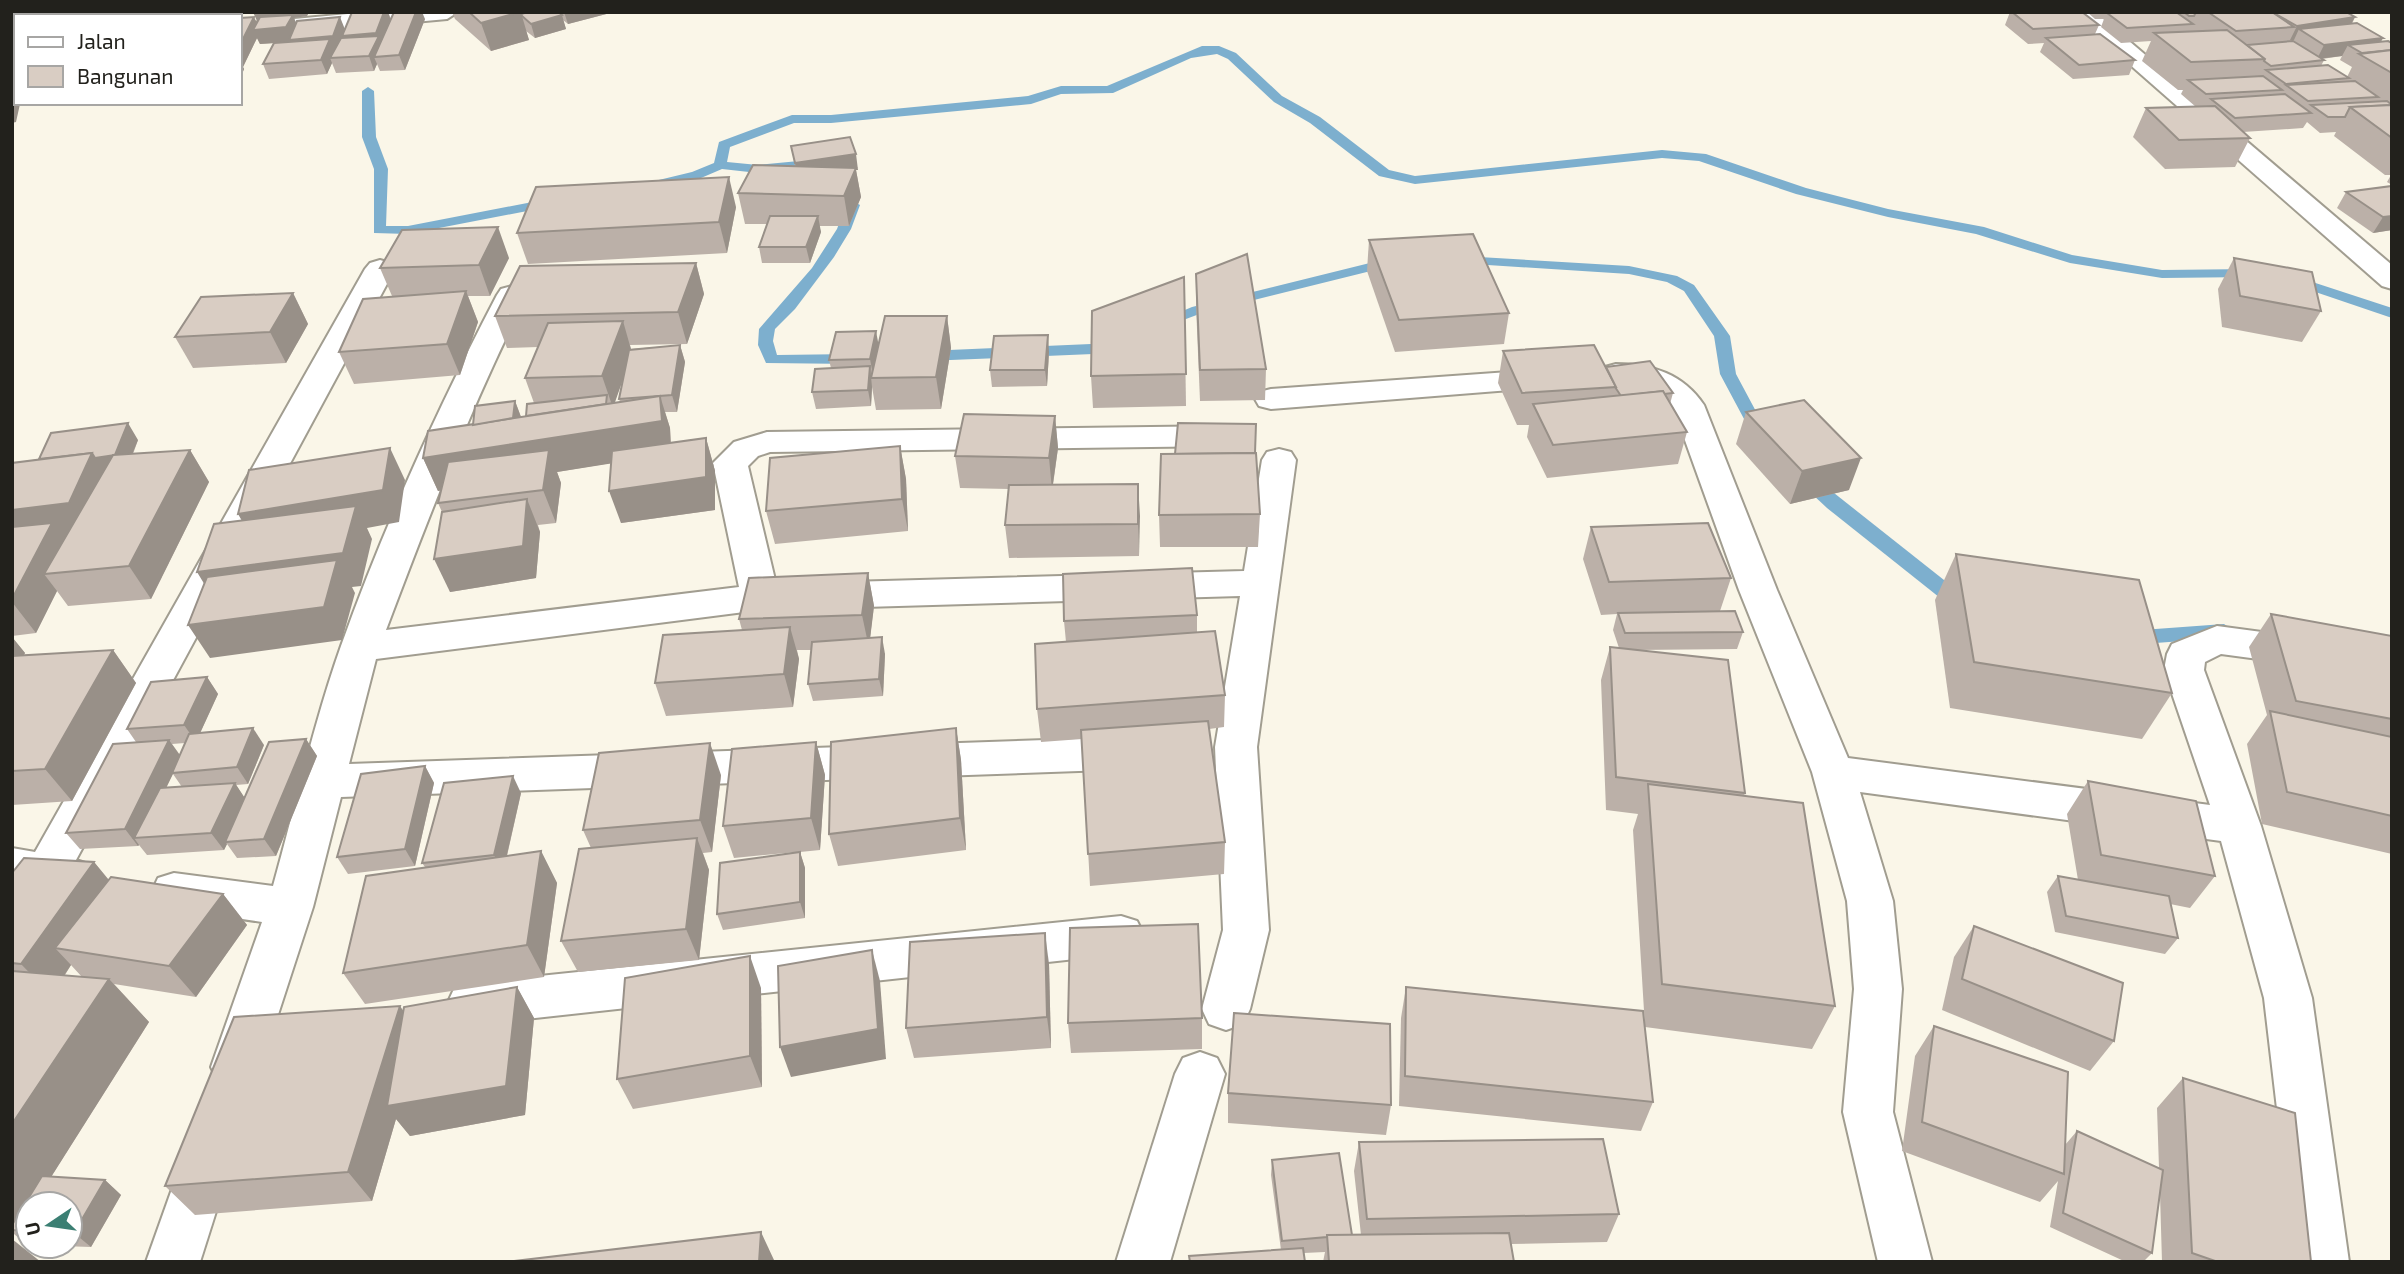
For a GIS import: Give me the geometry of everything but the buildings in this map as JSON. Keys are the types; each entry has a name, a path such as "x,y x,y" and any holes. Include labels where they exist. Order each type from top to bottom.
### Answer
{"street":[{"path":"242,31 447,12"},
{"path":"2081,12 2392,280"},
{"path":"290,907 29,869 380,269"},
{"path":"173,1262 220,1119 270,1025 290,907 360,647 428,474 472,373 512,295"},
{"path":"1271,399 1634,373 1671,384 1688,405 1758,590 1833,772 1870,901 1878,989 1868,1112 1905,1262"},
{"path":"760,597 730,463 746,449 767,442 1243,436"},
{"path":"1226,1009 1246,930 1236,747 1279,460"},
{"path":"360,647 760,597 1261,583"},
{"path":"2322,1262 2288,998 2239,826 2184,670 2186,654 2217,640 2351,658 2392,673"},
{"path":"322,781 1168,752"},
{"path":"1833,772 2239,826"},
{"path":"430,1008 1154,931"},
{"path":"1143,1262 1200,1074"}],"waterway":[{"path":"720,165 724,145 792,119 831,119 911,109 1031,100 1045,93 1061,90 1109,90 1187,55 1202,50 1219,50 1232,56 1278,99 1315,120 1384,173 1415,180 1662,154 1701,157 1801,191 1888,213 1979,230 2070,259 2162,274 2251,273"},
{"path":"368,91 369,137 381,169 379,230 408,230 553,202"},
{"path":"720,165 758,169 820,163"},
{"path":"645,185 696,175 720,165"},
{"path":"853,205 844,229 827,257 790,306 769,326 765,341 772,360 854,359"},
{"path":"1462,260 1629,270 1672,279 1689,288 1722,336 1728,374 1759,432"},
{"path":"1162,323 1197,310 1390,262"},
{"path":"2291,279 2392,313"},
{"path":"926,356 1093,349 1114,341"},
{"path":"1804,478 1833,504 1961,604"},
{"path":"2128,638 2224,631"}]}
